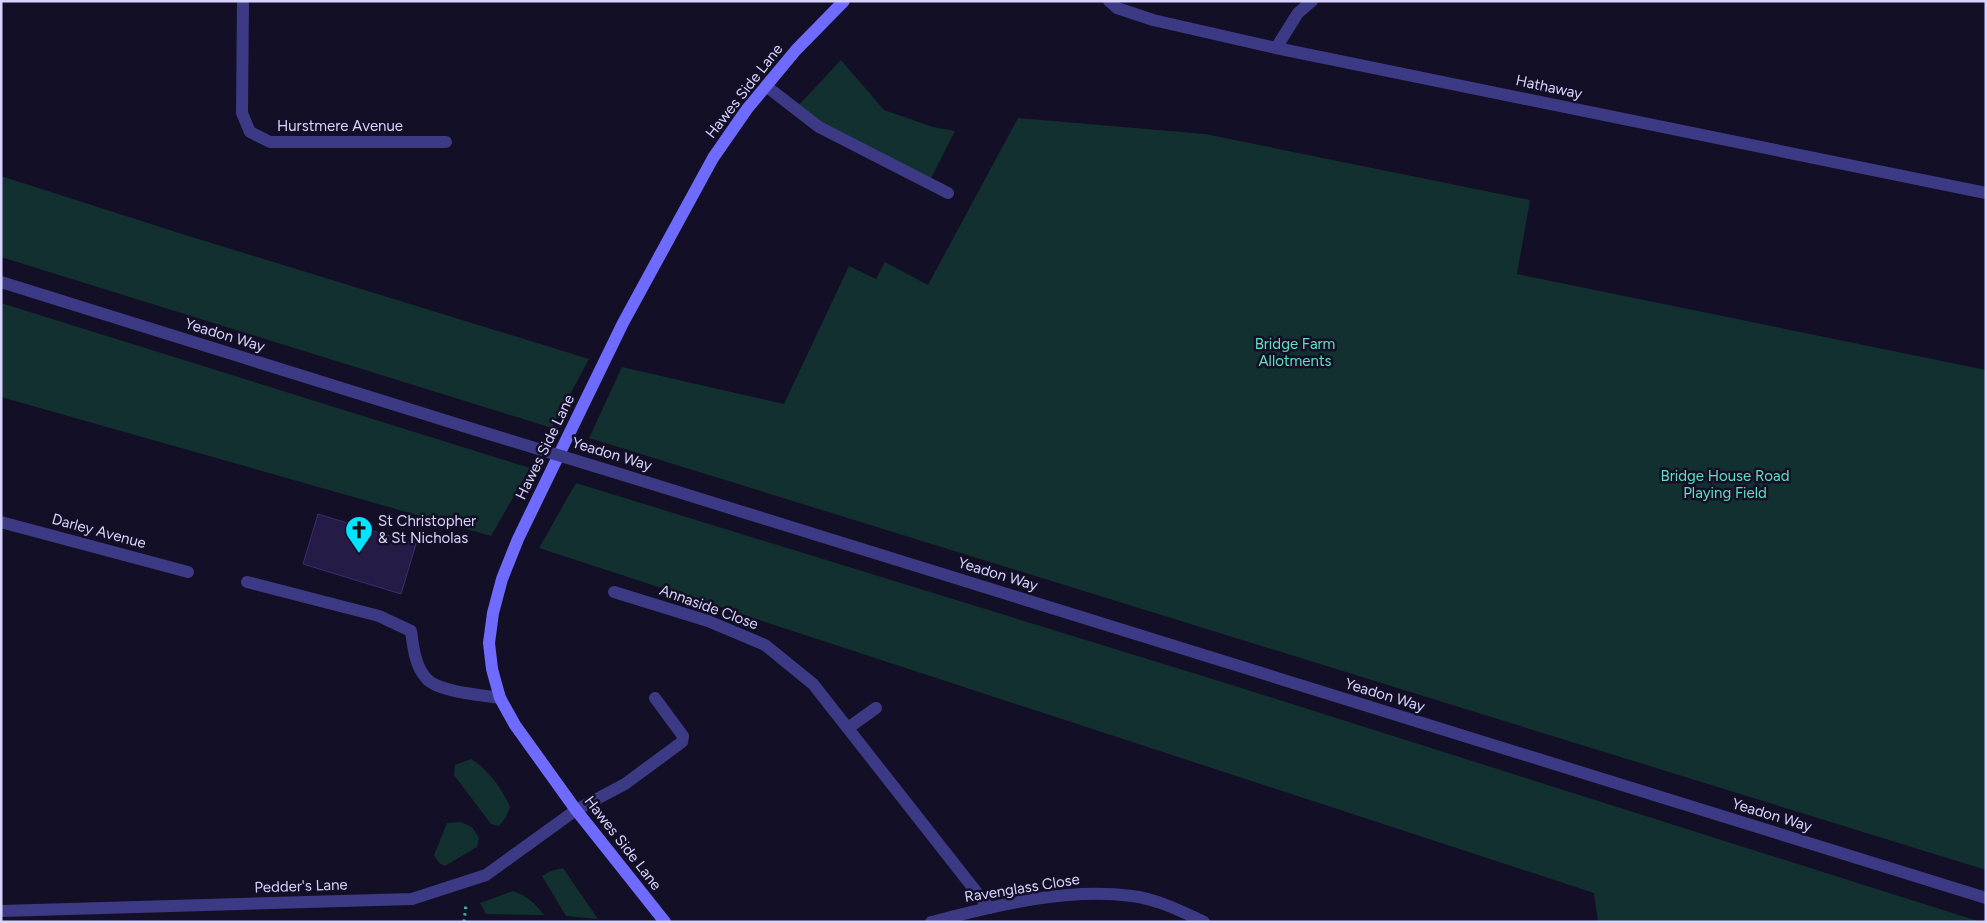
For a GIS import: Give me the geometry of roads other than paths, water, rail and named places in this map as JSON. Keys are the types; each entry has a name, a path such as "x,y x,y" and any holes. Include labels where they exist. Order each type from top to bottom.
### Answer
{"main road":[{"name":"Hawes Side Lane","path":"666,922 576,810 515,725 500,698 492,669 489,643 493,613 502,579 518,539 623,323 713,158 747,109 796,50 844,1"}],"street":[{"name":"Hurstmere Avenue","path":"243,1 242,113 250,132 270,142 446,142"},
{"name":"Hathaway","path":"1109,1 1117,8 1153,20 1276,48 1986,193"},
{"path":"1276,48 1298,14 1312,1"},
{"path":"766,86 819,127 948,192"},
{"name":"Yeadon Way","path":"1,282 1986,898"},
{"name":"Darley Avenue","path":"1,522 188,572"},
{"path":"247,582 379,616 410,631 415,657 426,679 447,690 500,698"},
{"name":"Annaside Close","path":"614,592 708,621 765,645 812,684 989,908"},
{"name":"Pedder's Lane","path":"1,911 412,899 486,875 576,810 625,784 682,742 683,736 655,698"},
{"path":"848,728 876,708"},
{"name":"Ravenglass Close","path":"931,922 989,908 1062,896 1098,894 1133,896 1170,906 1204,922"}],"place":[{"name":"St Christopher & St Nicholas","path":"359,554"}],"park label":[{"name":"Bridge Farm Allotments","path":"1295,352"},
{"name":"Bridge House Road Playing Field","path":"1725,484"}]}
